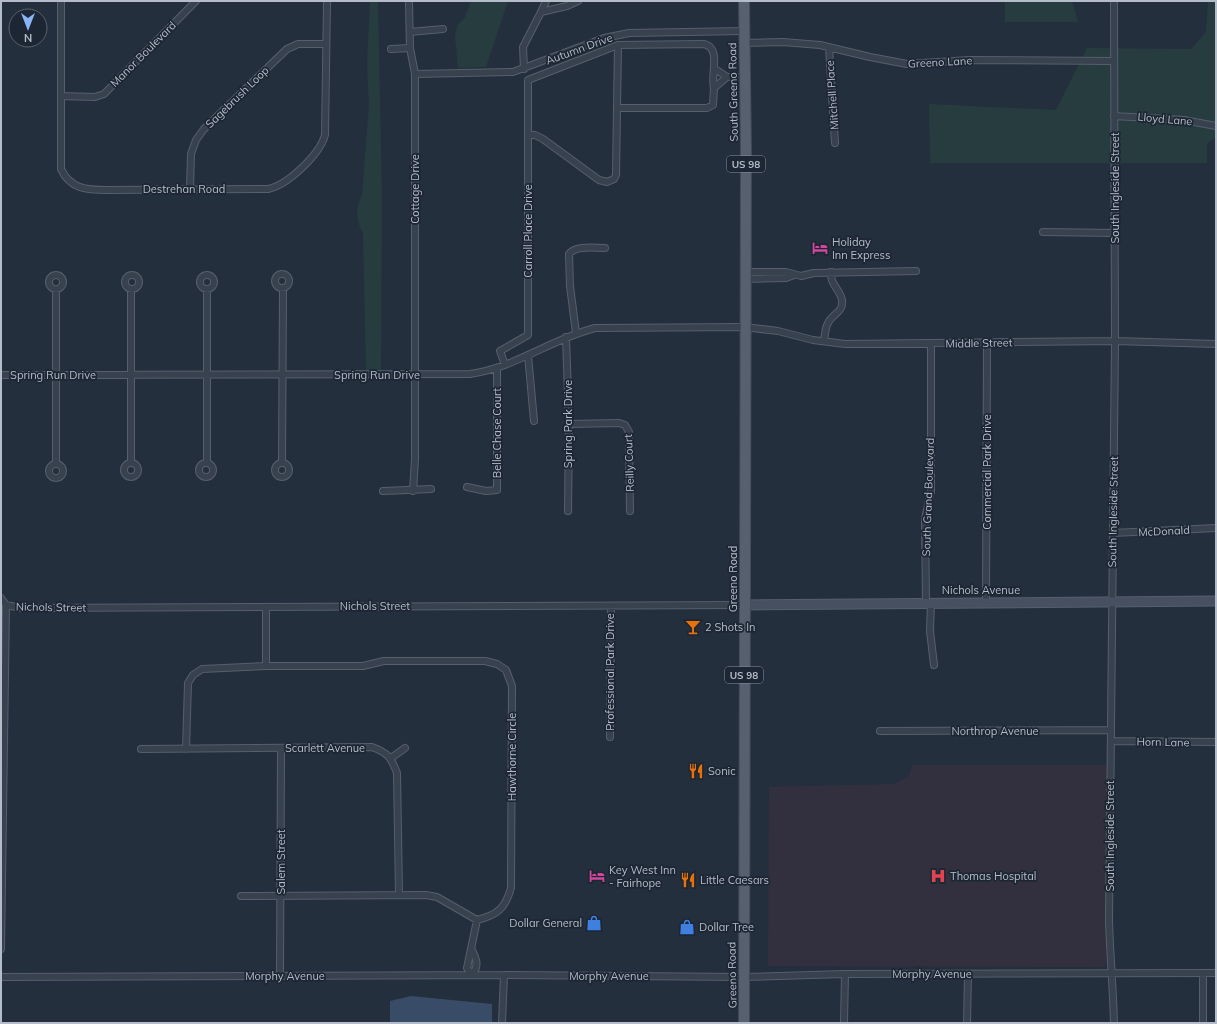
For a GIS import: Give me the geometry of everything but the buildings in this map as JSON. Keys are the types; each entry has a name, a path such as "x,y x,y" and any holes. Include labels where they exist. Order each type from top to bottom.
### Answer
{"main road":[{"name":"South Greeno Road","path":"744,1 744,327"},
{"name":"Greeno Road","path":"744,327 744,1023"}],"street":[{"name":"Destrehan Road","path":"61,1 62,169 64,176 75,186 94,190 190,188 262,189 275,188 291,177 323,142 325,128 327,1"},
{"name":"Manor Boulevard","path":"61,96 95,97 104,94 196,1"},
{"path":"524,69 523,47 546,1"},
{"path":"541,12 567,6 578,1"},
{"name":"South Ingleside Street","path":"1114,1 1115,341 1109,920 1114,1023"},
{"name":"Cottage Drive","path":"409,3 410,48 415,74 415,375 413,491"},
{"path":"410,32 443,29"},
{"name":"Autumn Drive","path":"415,74 506,73 524,69 616,35 642,32 744,32"},
{"name":"Greeno Lane","path":"744,44 795,42 829,47 907,64 976,60 1114,61"},
{"name":"Sagebrush Loop","path":"190,188 193,147 204,129 287,49 298,44 326,44"},
{"path":"528,135 535,135 543,139 598,180 607,182 614,179 616,175 618,108 618,45 708,45 714,51 714,69 712,76 714,102 711,107 618,108"},
{"name":"Carroll Place Drive","path":"505,366 500,351 528,335 528,80 618,45"},
{"name":"Mitchell Place","path":"829,47 835,144"},
{"path":"391,49 410,48"},
{"path":"714,69 727,77 745,77"},
{"path":"714,88 727,77"},
{"name":"Lloyd Lane","path":"1114,116 1184,120 1216,126"},
{"path":"1043,232 1115,233"},
{"path":"576,333 570,286 569,254 572,250 578,248 605,248"},
{"path":"745,275 786,278 794,275 831,272 916,271"},
{"path":"824,341 827,324 841,308 842,301 840,294 831,282 831,272"},
{"path":"282,463 281,375 283,289"},
{"path":"56,290 56,463"},
{"path":"131,463 132,290"},
{"path":"206,462 207,290"},
{"name":"Spring Run Drive","path":"1,375 470,374 497,369 566,337 595,328 744,327"},
{"name":"Middle Street","path":"744,327 782,331 824,341 845,344 1115,341 1216,344"},
{"name":"Spring Park Drive","path":"566,337 569,424 568,511"},
{"name":"Commercial Park Drive","path":"986,602 987,343"},
{"name":"South Grand Boulevard","path":"932,344 931,491 925,519 928,602 934,665"},
{"path":"528,355 534,421"},
{"name":"Belle Chase Court","path":"467,487 486,491 497,490 497,369"},
{"name":"Reilly Court","path":"569,424 619,423 625,425 629,432 630,511"},
{"path":"383,491 413,491 431,488"},
{"name":"McDonald","path":"1113,533 1216,528"},
{"path":"1,598 6,605 1,949"},
{"name":"Nichols Avenue","path":"745,605 1216,600"},
{"name":"Nichols Street","path":"6,605 21,608 745,605"},
{"name":"Professional Park Drive","path":"610,736 611,606"},
{"path":"266,607 266,666"},
{"name":"Hawthorne Circle","path":"186,749 188,683 193,675 202,669 214,667 266,666 363,666 384,661 485,662 497,664 506,670 510,679 511,888 507,901 498,912 477,920"},
{"name":"Northrop Avenue","path":"880,731 1111,730"},
{"name":"Horn Lane","path":"1111,741 1216,742"},
{"name":"Scarlett Avenue","path":"141,749 372,747 391,758"},
{"name":"Salem Street","path":"280,976 281,748"},
{"path":"399,895 397,773 391,758 405,748"},
{"path":"241,896 426,895 437,897 477,920 473,934 472,950 468,955 467,968 472,975"},
{"path":"1203,973 1203,1023"},
{"name":"Morphy Avenue","path":"1,977 472,975 744,977 846,974 1216,973"},
{"path":"844,1023 846,974"},
{"path":"967,1023 968,974"},
{"path":"502,1023 504,975"}],"shaded area":[{"name":"Thomas Hospital","path":"912,765 1107,765 1106,967 768,966 769,787 895,784 909,776"}],"green space":[{"path":"370,1 378,1 382,200 381,370 366,370 363,233 357,214 358,204 362,195 369,104 367,65"},
{"path":"471,1 508,1 486,67 458,68 455,37 457,26 465,17"},
{"path":"1005,1 1072,1 1078,22 1005,22"},
{"path":"1208,1 1216,1 1216,137 1207,144 1207,163 930,163 929,104 1056,110 1087,48 1191,49 1206,32"}],"water":[{"path":"411,996 492,1004 492,1023 390,1023 390,1001"}],"place":[{"name":"Holiday Inn Express","path":"820,248"},
{"name":"2 Shots In","path":"693,627"},
{"name":"Sonic","path":"696,771"},
{"name":"Key West Inn - Fairhope","path":"597,876"},
{"name":"Thomas Hospital","path":"938,876"},
{"name":"Little Caesars","path":"688,880"},
{"name":"Dollar General","path":"594,923"},
{"name":"Dollar Tree","path":"687,927"}]}
